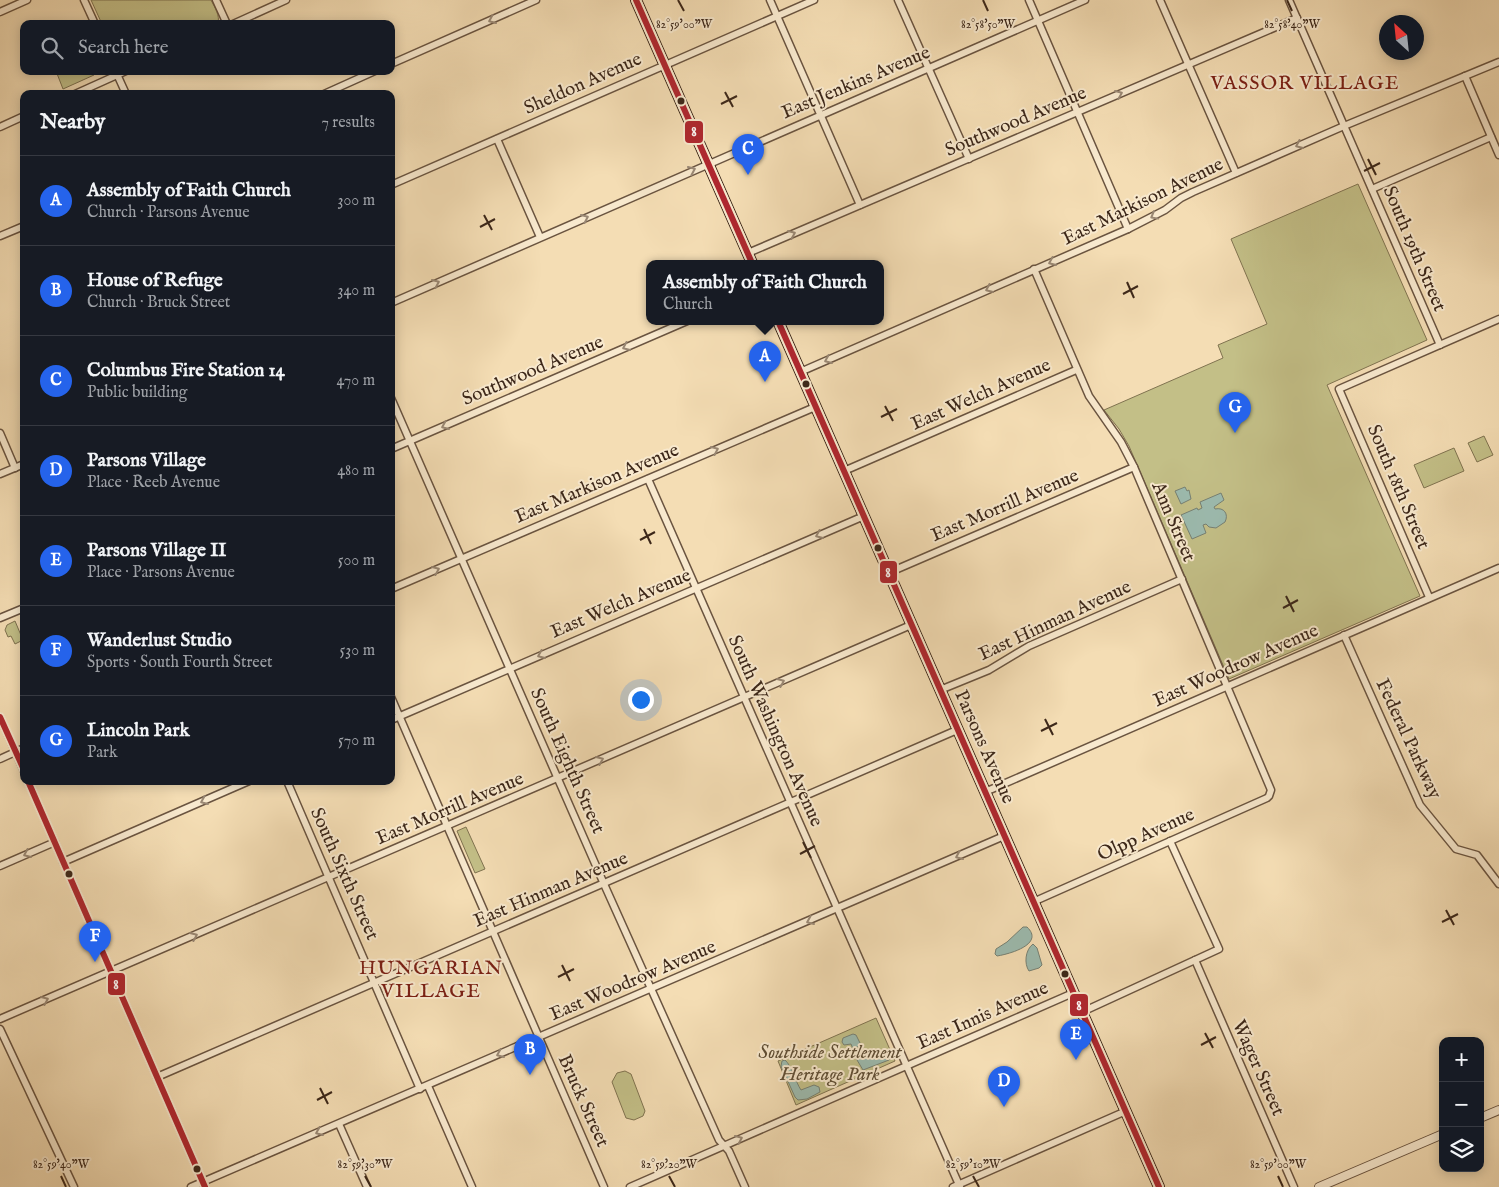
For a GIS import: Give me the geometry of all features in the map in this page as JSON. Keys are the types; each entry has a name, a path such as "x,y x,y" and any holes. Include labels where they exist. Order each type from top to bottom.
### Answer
{"main road":[{"path":"636,0 750,258"},
{"name":"Parsons Avenue","path":"780,325 1159,1187"}],"street":[{"path":"0,12 27,0"},
{"path":"84,0 93,20"},
{"path":"216,0 225,20"},
{"path":"241,20 286,0"},
{"path":"395,62 536,0"},
{"path":"770,0 860,205"},
{"name":"Sheldon Avenue","path":"395,183 814,0"},
{"path":"898,0 969,159"},
{"path":"1030,0 1128,228"},
{"name":"East Jenkins Avenue","path":"395,301 1085,0"},
{"path":"1160,0 1236,174"},
{"name":"South 19th Street","path":"1289,0 1440,345"},
{"name":"Southwood Avenue","path":"750,258 860,205 1297,18"},
{"name":"East Markison Avenue","path":"800,372 1128,228 1165,210 1180,198 1344,126 1499,62"},
{"path":"83,90 113,75"},
{"path":"118,75 124,90"},
{"path":"333,90 366,75"},
{"path":"1465,76 1499,155"},
{"path":"0,127 20,118"},
{"path":"1372,189 1491,136"},
{"path":"497,139 540,237"},
{"path":"0,236 20,228"},
{"name":"Ann Street","path":"1034,269 1076,370 1089,396 1122,442 1134,467 1228,686 1270,794"},
{"path":"1440,345 1499,319"},
{"name":"Southwood Avenue","path":"395,447 678,325"},
{"name":"South 18th Street","path":"1429,598 1339,389 1440,345"},
{"name":"East Welch Avenue","path":"844,471 1076,370"},
{"name":"South Eighth Street","path":"395,407 604,884 719,1140 729,1151 745,1187"},
{"name":"East Markison Avenue","path":"395,587 815,407"},
{"path":"0,434 15,468"},
{"path":"0,474 20,466"},
{"name":"East Morrill Avenue","path":"888,573 1134,467"},
{"name":"South Washington Avenue","path":"651,478 696,588 957,1186"},
{"name":"East Welch Avenue","path":"395,718 864,516"},
{"name":"East Woodrow Avenue","path":"985,792 1499,568"},
{"name":"East Hinman Avenue","path":"940,690 989,670 1029,646 1182,579"},
{"path":"0,618 20,610"},
{"name":"East Morrill Avenue","path":"0,1020 911,625"},
{"name":"Federal Parkway","path":"1344,635 1420,805 1456,849 1477,855 1499,884"},
{"name":"Bruck Street","path":"395,705 604,1187"},
{"path":"0,717 20,763"},
{"name":"East Hinman Avenue","path":"157,1077 958,730"},
{"path":"0,759 20,750"},
{"path":"30,785 204,1184"},
{"path":"64,862 240,785"},
{"name":"South Sixth Street","path":"289,785 420,1089"},
{"name":"Olpp Avenue","path":"1033,902 1267,798 1270,794"},
{"name":"East Woodrow Avenue","path":"191,1187 204,1184 1004,836"},
{"path":"1082,1012 1219,950 1170,841"},
{"path":"0,866 55,842"},
{"name":"Wager Street","path":"1195,960 1294,1187"},
{"name":"East Innis Avenue","path":"630,1187 1073,993"},
{"path":"0,1029 74,1187"},
{"path":"428,1086 472,1187"},
{"path":"1484,1116 1499,1110"},
{"path":"957,1186 1126,1112"},
{"path":"339,1124 367,1187"},
{"path":"1319,1187 1439,1136"}],"green space":[{"path":"91,0 211,0 218,15 218,20 100,20"},
{"path":"58,75 94,75 63,89"},
{"path":"1358,184 1427,340 1327,385 1420,596 1229,679 1129,446 1104,410 1223,358 1218,345 1267,324 1231,239"},
{"path":"1484,436 1493,455 1477,462 1468,443"},
{"path":"1454,448 1464,471 1424,488 1414,465"},
{"path":"15,621 20,633 20,642 15,644 11,636 8,637 5,630 7,625"},
{"path":"466,827 485,869 475,873 457,831"},
{"name":"Southside Settlement Heritage Park","path":"876,1018 895,1061 796,1105 778,1061"},
{"path":"625,1071 631,1074 645,1111 643,1116 634,1120 626,1118 612,1082 617,1073"}],"shaded area":[{"path":"1185,487 1187,491 1189,490 1191,499 1181,504 1175,491"},
{"path":"1221,493 1224,500 1214,507 1225,512 1225,522 1216,528 1209,527 1206,524 1203,525 1206,533 1192,539 1181,515 1197,508 1198,510 1202,508 1200,502"},
{"path":"1023,927 1027,927 1031,933 1032,938 1029,943 1010,953 997,956 995,954 996,949 1007,942"},
{"path":"1033,944 1037,948 1042,965 1029,971 1026,965 1026,957 1028,950"},
{"path":"853,1034 856,1035 861,1045 853,1049 851,1044 844,1045 842,1042 843,1038"},
{"path":"861,1049 868,1057 884,1050 890,1058 863,1070 854,1055 855,1052"},
{"path":"785,1060 790,1066 801,1090 814,1085 819,1087 820,1092 807,1099 798,1100 781,1066 782,1061"}],"transit line":[{"name":"8","path":"636,0 751,260"},
{"name":"8","path":"780,325 1159,1187"},
{"name":"8","path":"0,717 20,761"},
{"name":"8","path":"30,785 205,1187"}],"place":[{"name":"Columbus Fire Station 14","path":"748,175"},
{"name":"Assembly of Faith Church","path":"765,382"},
{"name":"Lincoln Park","path":"1235,433"},
{"name":"Wanderlust Studio","path":"95,962"},
{"name":"Parsons Village II","path":"1076,1060"},
{"name":"House of Refuge","path":"530,1075"},
{"name":"Parsons Village","path":"1004,1107"}],"district":[{"name":"VASSOR VILLAGE","path":"1305,83"},
{"name":"HUNGARIAN VILLAGE","path":"431,980"}]}
